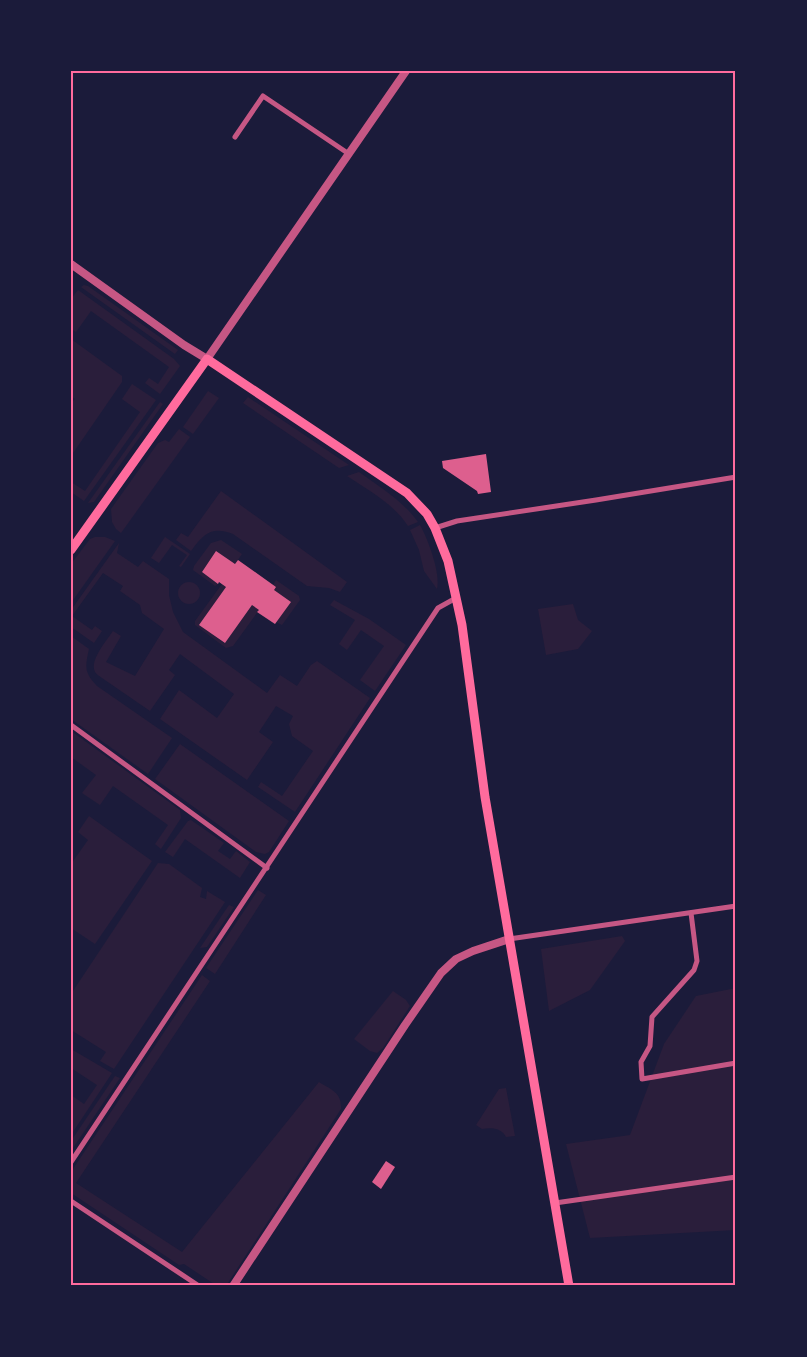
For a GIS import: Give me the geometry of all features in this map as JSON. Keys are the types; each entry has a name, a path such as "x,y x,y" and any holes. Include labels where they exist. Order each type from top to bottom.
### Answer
{"main road":[{"path":"71,550 207,359 407,493 427,514 435,528 448,561 462,625 485,797 507,916 509,939 554,1204 570,1286"}],"street":[{"path":"71,264 184,346 207,359 406,71"},
{"path":"235,137 263,96 348,154"},
{"path":"435,528 457,521 736,477"},
{"path":"71,1162 438,608 456,598"},
{"path":"71,725 267,868"},
{"path":"233,1286 405,1025 441,973 456,959 509,939 736,906"},
{"path":"691,913 697,961 694,970 652,1018 650,1046 641,1062 642,1079 736,1063"},
{"path":"554,1204 736,1177"},
{"path":"71,1201 199,1286"}],"shaded area":[{"path":"84,285 178,350 175,354 81,287"},
{"path":"78,290 174,359 180,366 160,394 145,383 149,378 158,384 169,367 91,311 76,332 71,329 71,299"},
{"path":"71,339 122,376 122,382 71,456 71,403 75,399 71,396"},
{"path":"132,384 156,400 84,501 71,492 71,482 85,491 140,412 122,399"},
{"path":"208,391 219,398 193,434 183,427"},
{"path":"248,397 349,465 339,468 243,403"},
{"path":"160,402 163,404 94,502 88,503"},
{"path":"179,429 190,437 121,533 112,522 111,509 158,443 165,440 169,442"},
{"path":"359,472 398,501 418,522 408,526 388,504 347,476"},
{"path":"221,491 347,582 340,592 329,588 307,586 233,534 219,531 209,533 191,551 176,540 181,533 188,537"},
{"path":"420,525 430,547 437,575 437,589 424,571 419,550 410,530"},
{"path":"105,537 115,541 71,603 71,564 90,539"},
{"path":"165,537 190,554 181,567 179,566 187,555 172,545 159,563 151,558"},
{"path":"221,540 242,554 235,564 216,552 202,572 218,584 215,586 193,570 211,543"},
{"path":"119,543 117,553 138,567 143,561 169,579 169,595 173,612 183,632 267,693 280,675 297,686 311,665 317,661 370,698 295,812 258,787 261,782 282,796 313,751 292,736 289,724 293,716 276,706 259,732 273,742 247,780 160,719 179,690 217,718 234,694 180,654 169,670 175,675 150,711 95,672 94,662 96,657 113,631 121,636 106,662 135,676 164,629 142,613 140,605 120,591 123,586 103,573 72,616 92,630 95,626 102,631 94,643 71,627 71,610"},
{"path":"276,580 299,596 300,600 282,625 276,622 273,585"},
{"path":"189,582 197,585 200,593 197,601 189,604 181,601 178,593 181,585"},
{"path":"222,584 226,587 200,625 224,643 252,605 259,610 233,646 226,648 195,625 195,621"},
{"path":"334,600 369,619 406,645 375,691 360,680 384,646 361,630 347,650 339,644 355,620 330,605"},
{"path":"573,604 578,620 592,631 578,649 546,655 538,609"},
{"path":"71,636 89,649 87,669 97,686 172,738 148,774 71,719"},
{"path":"71,731 180,810 181,818 161,849 155,844 168,825 113,786 100,805 82,793 96,775 71,757"},
{"path":"180,744 289,821 269,852 265,854 256,852 155,779"},
{"path":"89,816 152,861 95,944 71,928 71,864 88,840 78,832"},
{"path":"191,820 224,843 218,851 230,859 236,851 250,862 240,878 185,839 173,857 165,852 188,821"},
{"path":"158,863 169,864 202,888 200,897 206,899 207,891 225,902 114,1069 100,1061 106,1052 71,1030 71,994"},
{"path":"258,890 266,895 215,974 206,968"},
{"path":"229,905 234,907 207,947 200,948"},
{"path":"622,936 625,941 590,990 549,1011 541,949"},
{"path":"202,975 210,981 76,1183 182,1252 319,1082 332,1090 340,1099 341,1109 226,1286 217,1286 184,1264 179,1265 71,1193 71,1172"},
{"path":"736,988 736,1230 590,1238 566,1144 630,1135 664,1044 696,996"},
{"path":"393,991 406,1000 410,1006 383,1048 377,1053 370,1051 354,1039"},
{"path":"71,1049 112,1073 71,1135 71,1095 84,1104 97,1085 71,1068"},
{"path":"115,1076 120,1078 71,1151 71,1141"},
{"path":"506,1088 515,1136 506,1137 499,1130 492,1128 482,1129 476,1125 499,1089"}],"building":[{"path":"486,454 491,492 478,494 477,491 443,468 442,461"},
{"path":"216,551 235,564 238,560 276,587 274,590 291,602 275,624 257,612 259,610 252,605 225,643 199,625 226,587 219,582 218,584 202,572"},
{"path":"386,1161 395,1167 381,1189 372,1182"}]}
